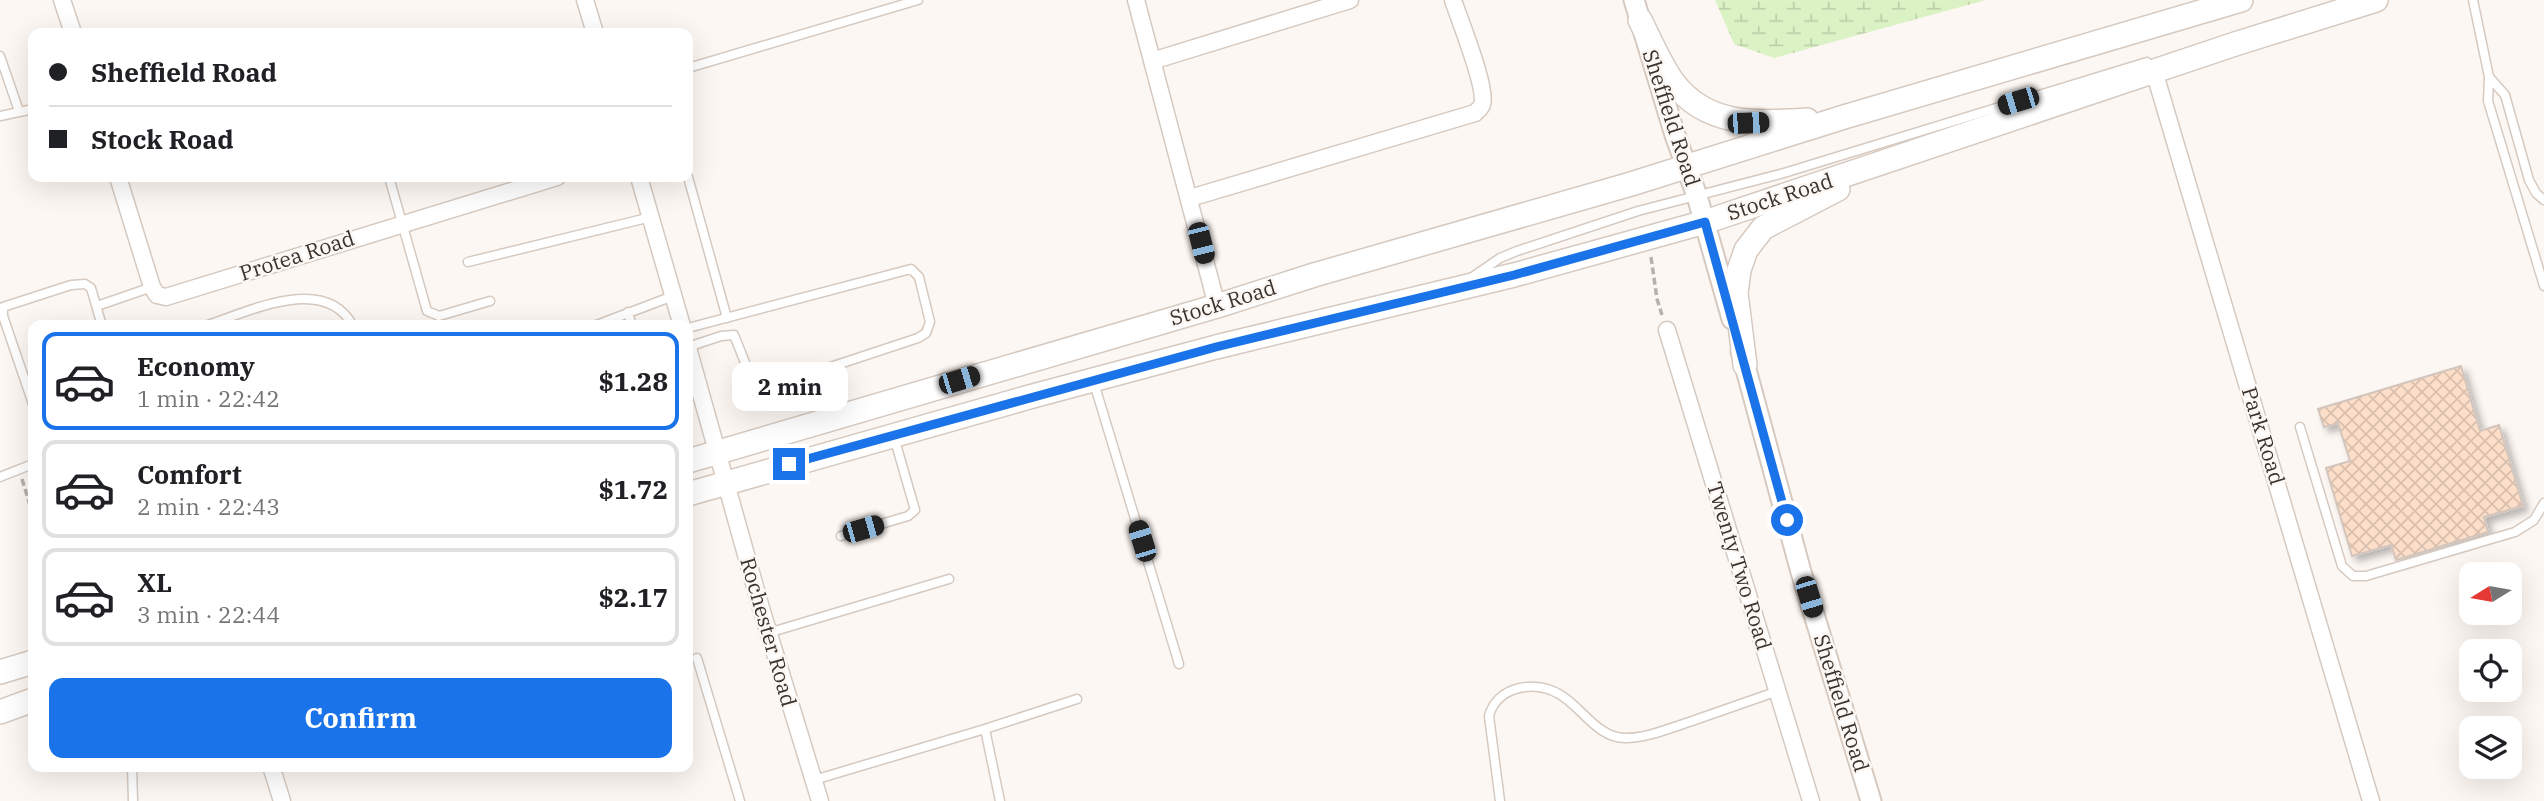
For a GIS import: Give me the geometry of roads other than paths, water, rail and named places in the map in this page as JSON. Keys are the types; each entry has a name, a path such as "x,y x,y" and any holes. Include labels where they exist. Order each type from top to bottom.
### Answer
{"main road":[{"name":"Stock Road","path":"693,459 2241,0"},
{"name":"Stock Road","path":"693,493 1216,347 1514,275 1705,222 1887,162 2157,64 2235,44 2376,0"},
{"path":"1637,10 1672,82 1689,99 1709,113 1748,123 1844,117"},
{"path":"1745,365 1737,293 1738,270 1746,250 1763,228 1887,162"},
{"path":"0,672 28,664"},
{"path":"0,712 28,702"}],"street":[{"path":"62,0 71,28"},
{"path":"585,0 593,28"},
{"path":"1136,0 1217,306"},
{"path":"1152,61 1350,0"},
{"path":"1190,198 1475,113 1482,104 1482,87 1453,0"},
{"name":"Sheffield Road","path":"1637,10 1705,222 1801,572 1871,801"},
{"name":"Park Road","path":"2157,64 2371,801"},
{"path":"120,182 152,287"},
{"name":"Protea Road","path":"152,287 157,295 171,296 540,182"},
{"path":"640,182 680,320"},
{"name":"Twenty Two Road","path":"1667,330 1811,801"},
{"path":"693,365 717,452"},
{"name":"Rochester Road","path":"717,452 820,801"},
{"path":"273,772 282,801"}],"lane":[{"path":"693,66 918,0"},
{"path":"2473,0 2489,78 2488,101 2542,270 2544,286"},
{"path":"2182,52 2235,44"},
{"path":"0,56 19,111"},
{"path":"1455,289 1500,258 1638,211 1797,169 2157,64"},
{"path":"2489,78 2505,95 2529,180 2536,193 2544,200"},
{"path":"0,116 28,109"},
{"path":"391,182 428,311 439,316 490,301"},
{"path":"689,182 727,317"},
{"path":"468,262 651,217"},
{"path":"693,327 911,269 919,277 930,322 926,333 918,338 761,390 754,385 734,335 721,336 693,345"},
{"path":"28,390 2,316 3,307 80,284 88,285 101,320"},
{"path":"97,306 152,287"},
{"path":"609,320 673,296"},
{"path":"224,320 264,307 307,298 336,305 346,312 350,320"},
{"path":"628,312 630,320"},
{"path":"1093,380 1179,664"},
{"path":"2300,427 2342,566 2353,576 2366,576 2515,532 2534,520 2544,503"},
{"path":"841,536 908,516 915,510 893,435"},
{"path":"0,477 28,466"},
{"path":"768,632 949,579"},
{"path":"697,657 740,801"},
{"path":"1500,801 1489,716 1499,697 1517,688 1534,687 1560,694 1589,721 1621,738 1659,732 1778,691"},
{"path":"814,780 1077,699"},
{"path":"985,729 1000,801"},
{"path":"132,772 133,801"}]}
